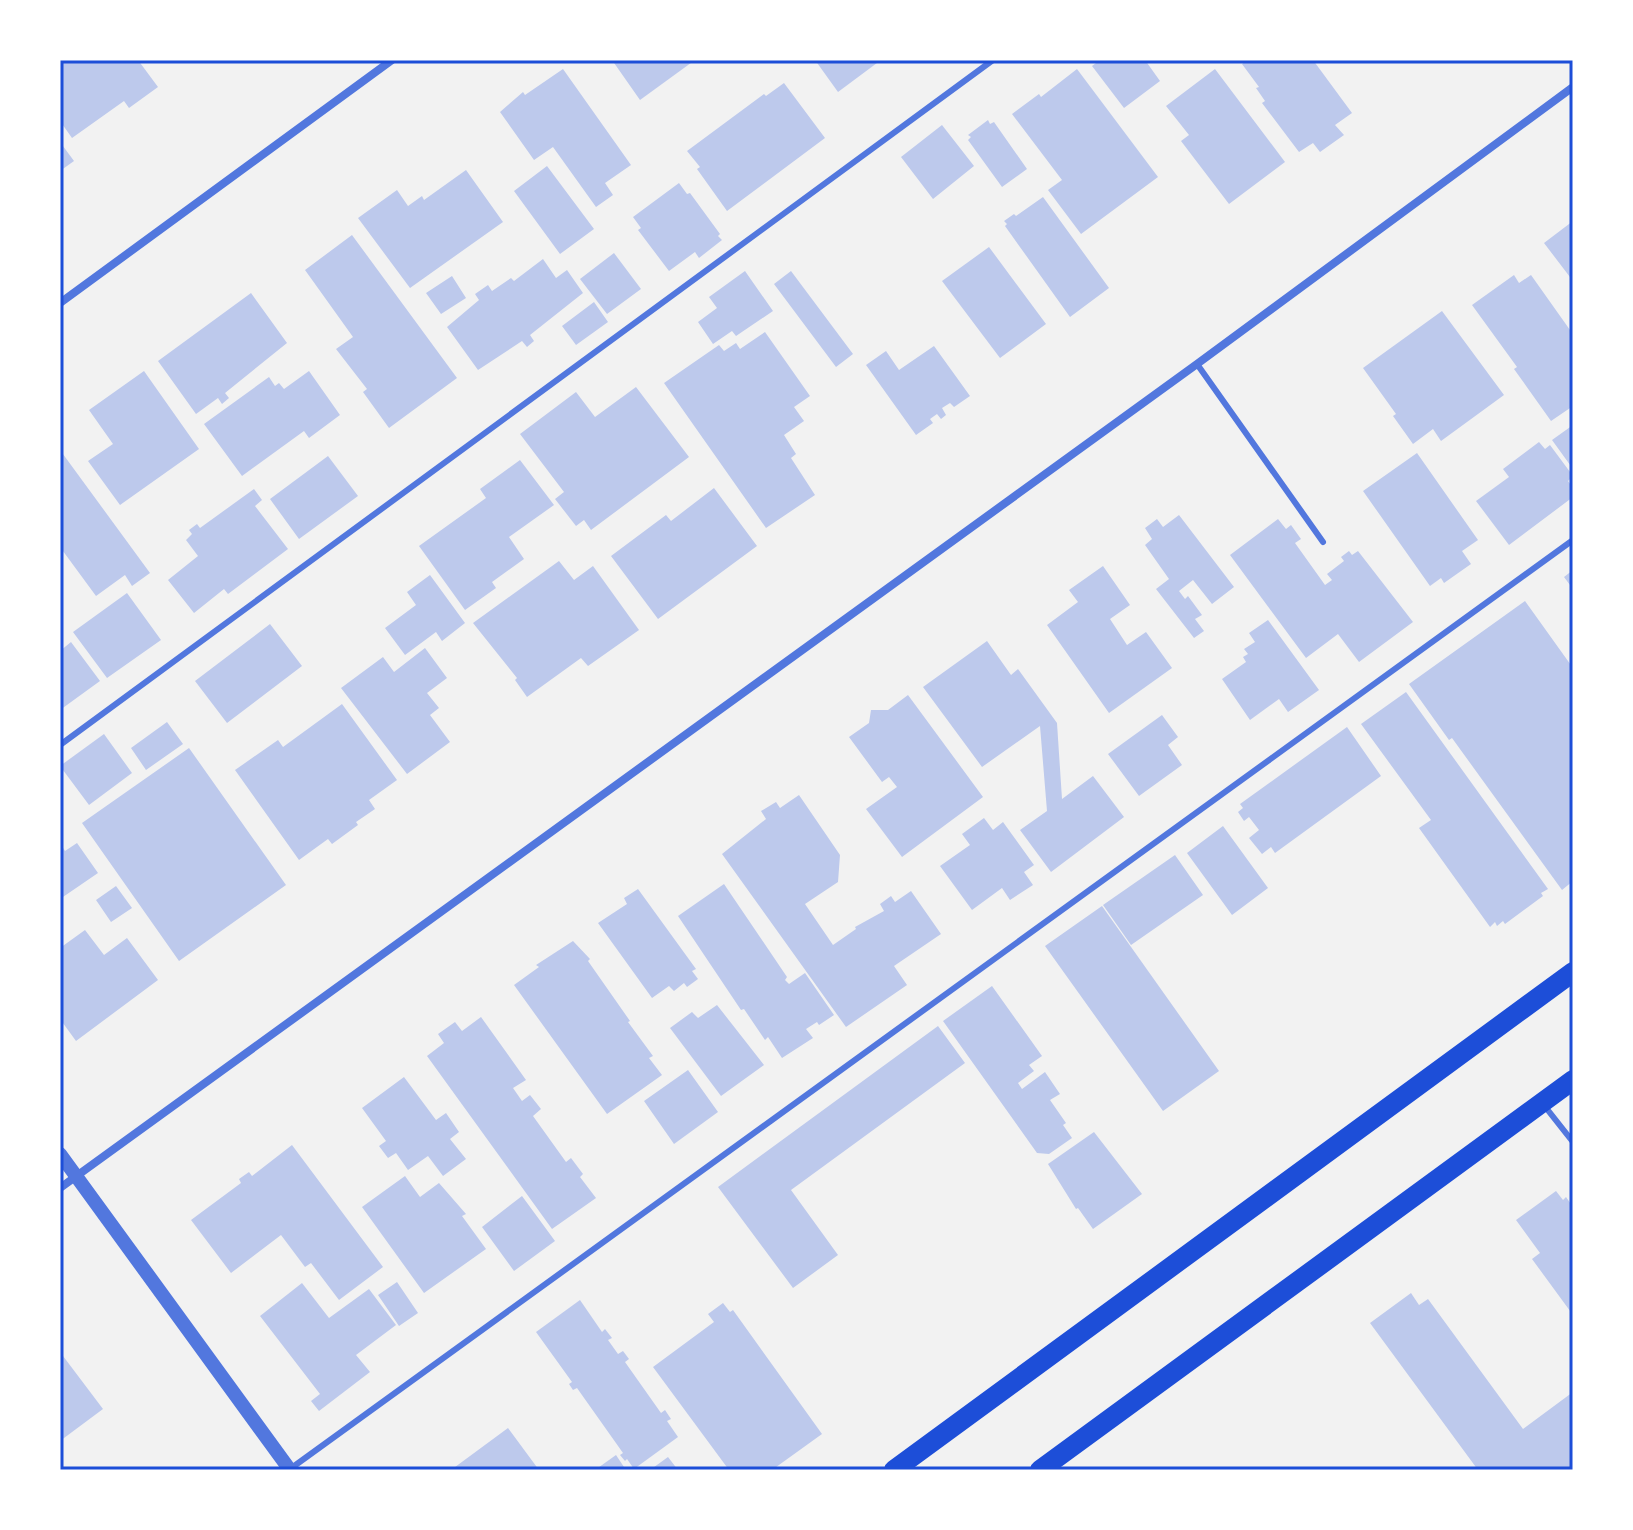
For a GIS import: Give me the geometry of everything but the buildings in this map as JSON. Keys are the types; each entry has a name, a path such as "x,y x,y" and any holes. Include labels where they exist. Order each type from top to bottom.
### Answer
{"main road":[{"path":"894,1470 1573,972"},
{"path":"1040,1470 1573,1080"}],"street":[{"path":"60,303 392,60"},
{"path":"60,1188 1197,364 1573,87"},
{"path":"60,1154 289,1470"}],"lane":[{"path":"60,745 993,60"},
{"path":"1197,364 1323,542"},
{"path":"289,1470 1573,540"},
{"path":"1542,1103 1573,1142"}]}
